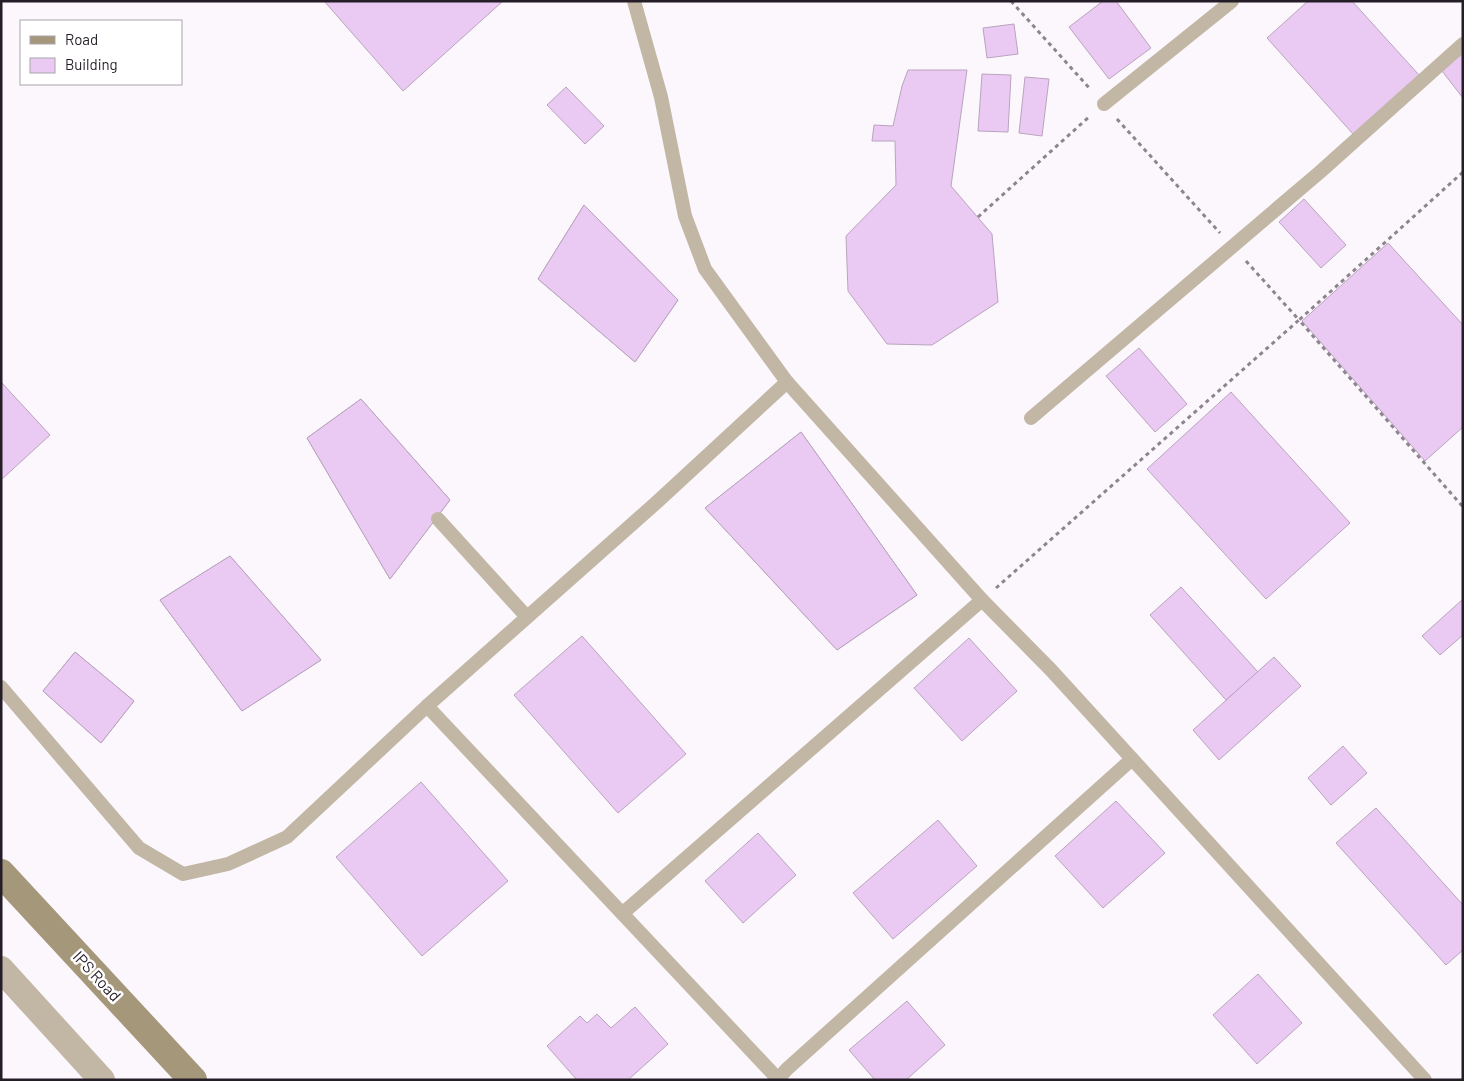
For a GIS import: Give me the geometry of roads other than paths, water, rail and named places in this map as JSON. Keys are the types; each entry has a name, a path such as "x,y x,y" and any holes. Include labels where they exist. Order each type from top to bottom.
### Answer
{"street":[{"name":"IPS Road","path":"1,873 193,1080"},
{"path":"1,969 102,1080"}],"lane":[{"path":"634,1 661,97 685,216 706,269 787,382 982,600 1051,670 1425,1080"},
{"path":"1104,104 1232,1"},
{"path":"1031,418 1320,172 1463,44"},
{"path":"1,687 139,848 183,874 228,864 287,837 427,706 658,502 787,382"},
{"path":"438,519 527,618"},
{"path":"623,914 982,600"},
{"path":"427,706 777,1079 1132,759"}]}
